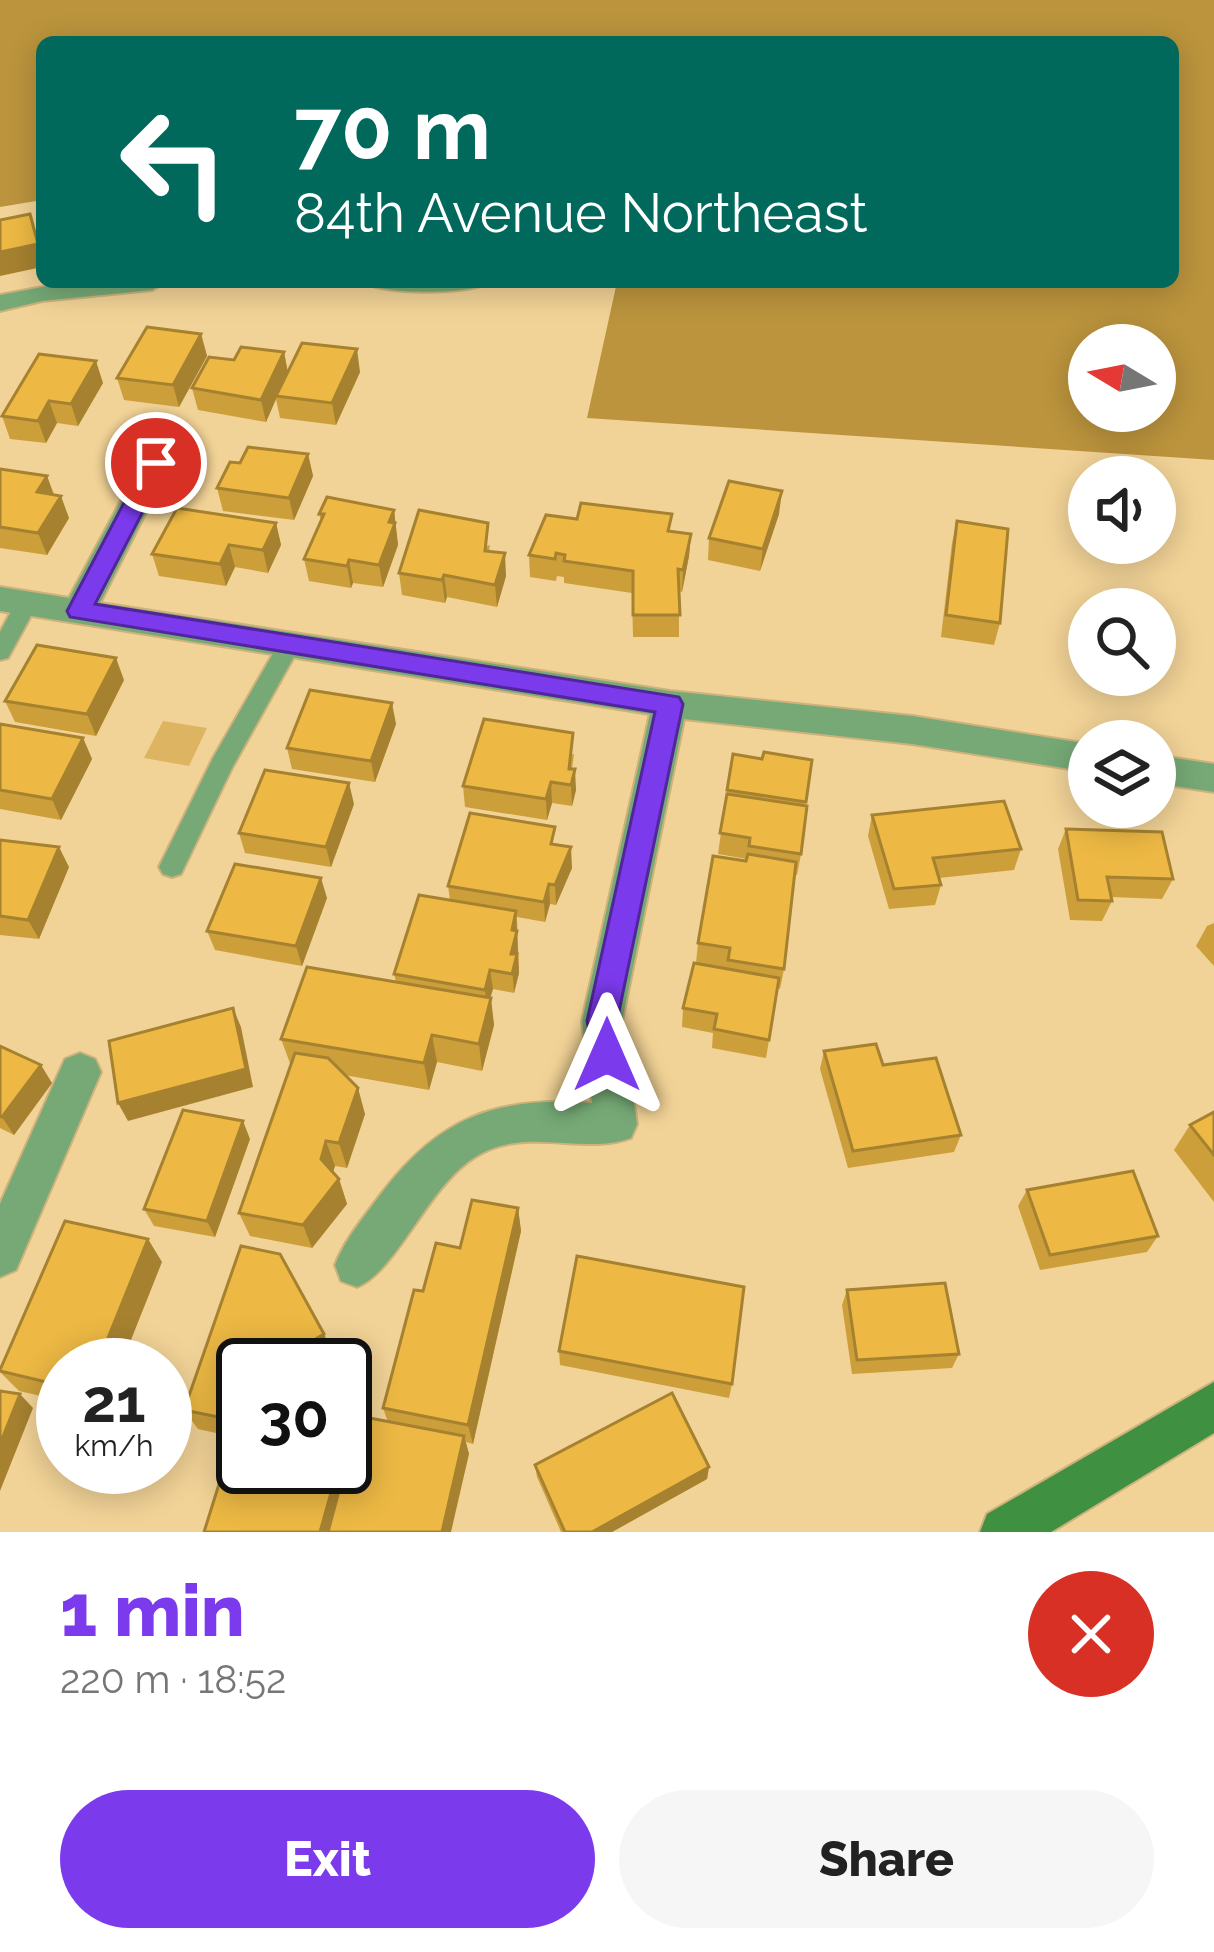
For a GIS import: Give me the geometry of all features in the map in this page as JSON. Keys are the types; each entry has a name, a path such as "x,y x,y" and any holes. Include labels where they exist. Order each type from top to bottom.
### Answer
{"main road":[{"path":"1005,1532 1214,1406"}],"street":[{"path":"0,303 92,288"},
{"path":"79,611 156,463"},
{"path":"14,601 670,704 912,730 1068,755"},
{"path":"357,1265 412,1184 458,1139 509,1122 565,1118 616,1124 602,1021 670,704"},
{"path":"1176,772 1214,778"},
{"path":"0,1255 80,1072"}],"lane":[{"path":"0,652 14,601"},
{"path":"172,867 221,765 290,644"}],"shaded area":[{"path":"0,0 1214,0 1214,460 587,418 616,288 1179,288 1179,36 36,36 36,201 0,207"},
{"path":"163,721 207,728 189,766 144,758"}],"building":[{"path":"30,214 36,244 0,252 0,220"},
{"path":"147,327 201,334 173,385 117,378"},
{"path":"302,343 357,349 332,403 276,396"},
{"path":"241,347 284,352 261,400 192,388 209,357 234,360"},
{"path":"39,354 96,361 71,404 49,401 38,421 2,416"},
{"path":"248,447 308,454 289,498 217,488 230,462 240,463"},
{"path":"0,469 47,476 37,492 61,496 38,533 0,527"},
{"path":"729,481 782,491 763,549 709,538"},
{"path":"327,497 394,510 389,522 395,523 379,565 304,559"},
{"path":"581,503 672,514 668,531 691,534 683,570 678,569 680,615 633,615 633,571 564,561 565,555 556,553 555,559 529,555 546,515 577,519"},
{"path":"177,508 276,523 263,550 229,545 220,564 152,554"},
{"path":"419,510 488,523 485,551 505,553 495,585 399,573"},
{"path":"957,521 1008,529 1000,623 946,615"},
{"path":"37,645 116,658 87,714 5,701"},
{"path":"310,690 392,703 371,761 287,748"},
{"path":"484,719 573,733 571,785 551,782 546,799 463,786"},
{"path":"0,724 83,738 52,799 0,790"},
{"path":"764,752 812,760 806,802 727,790 733,754 762,759"},
{"path":"265,770 349,783 326,847 239,833"},
{"path":"727,794 807,806 801,854 749,846 750,838 720,833"},
{"path":"1004,801 1021,849 933,858 941,885 894,889 872,815"},
{"path":"470,813 555,827 551,844 571,847 544,902 448,886"},
{"path":"1066,829 1162,832 1173,879 1107,877 1112,901 1078,900"},
{"path":"0,840 59,847 28,920 0,916"},
{"path":"748,854 796,862 784,969 728,960 730,948 698,943 713,856 746,861"},
{"path":"235,864 321,878 296,946 207,931"},
{"path":"419,895 516,911 511,954 517,954 512,974 490,970 485,990 394,974"},
{"path":"694,963 779,978 769,1040 714,1029 717,1014 683,1008"},
{"path":"307,967 491,998 479,1044 432,1035 424,1063 281,1039"},
{"path":"233,1008 246,1069 118,1103 109,1041"},
{"path":"876,1044 883,1065 936,1058 961,1135 853,1151 824,1051"},
{"path":"0,1046 41,1065 2,1117 0,1116"},
{"path":"295,1053 328,1058 358,1088 339,1143 326,1141 321,1159 339,1179 303,1225 239,1213"},
{"path":"183,1110 243,1121 207,1221 144,1209"},
{"path":"1214,1112 1214,1155 1190,1125"},
{"path":"1133,1171 1158,1236 1050,1255 1027,1190"},
{"path":"472,1200 518,1208 468,1425 383,1408 414,1290 423,1291 436,1243 460,1248"},
{"path":"65,1221 148,1239 108,1338 36,1338 36,1380 0,1370"},
{"path":"241,1246 280,1254 324,1334 317,1338 216,1338 216,1417 192,1412 192,1387"},
{"path":"577,1256 744,1287 732,1384 559,1351"},
{"path":"945,1283 959,1354 857,1360 847,1290"},
{"path":"0,1391 20,1394 0,1444"},
{"path":"672,1393 709,1467 592,1532 565,1532 535,1465"},
{"path":"372,1418 464,1436 442,1532 328,1532 338,1494 372,1494"},
{"path":"216,1494 331,1494 320,1532 204,1532"}],"route":[{"path":"156,463 79,611 670,704 602,1021 607,1055"}]}
